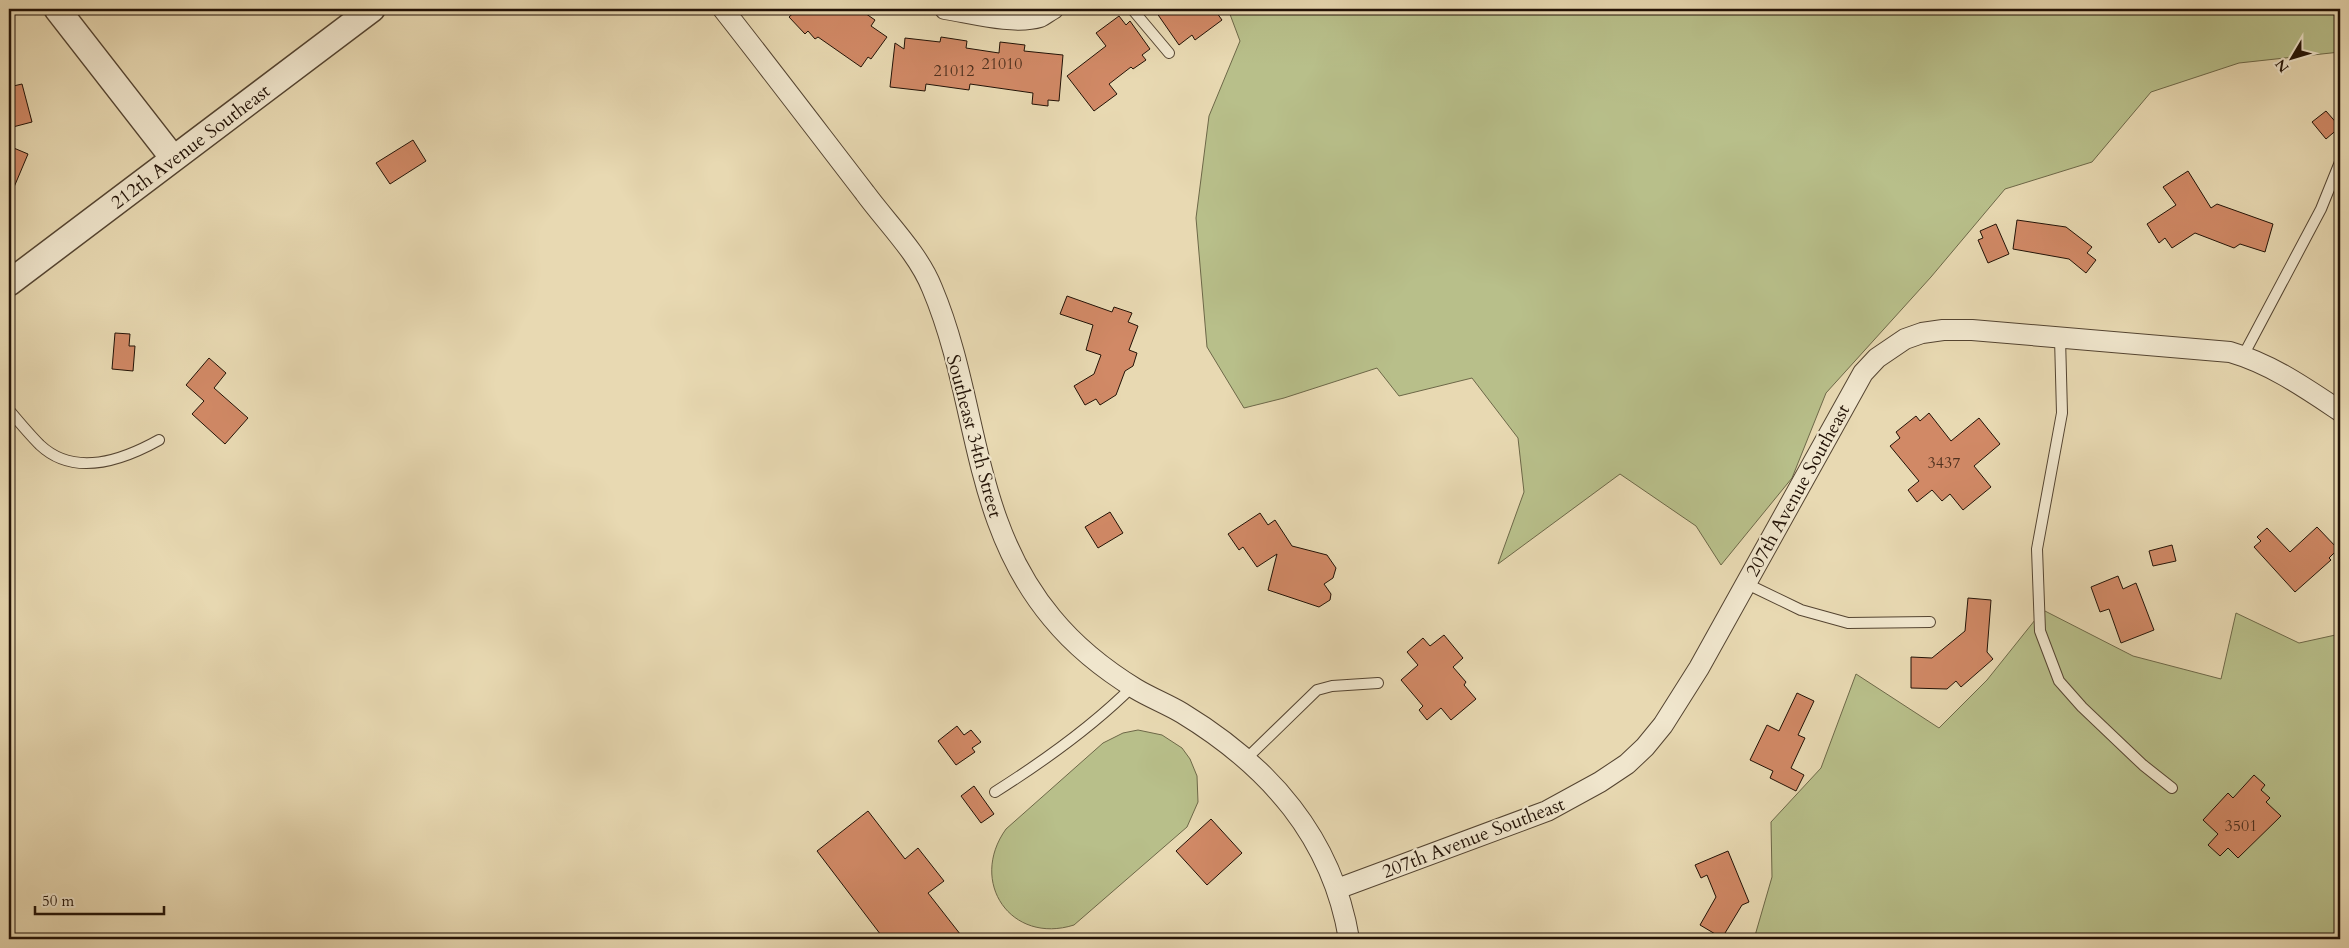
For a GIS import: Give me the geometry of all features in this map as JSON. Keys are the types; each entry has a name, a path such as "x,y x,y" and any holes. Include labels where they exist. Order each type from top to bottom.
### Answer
{"street":[{"path":"58,9 173,158"},
{"name":"212th Avenue Southeast","path":"9,283 372,9"},
{"name":"Southeast 34th Street","path":"723,9 903,243 931,284 942,313 983,479 995,519 1014,561 1034,596 1078,645 1133,686 1218,736 1247,758 1277,789 1302,821 1337,889 1349,939"},
{"path":"945,9 1003,18 1024,18 1040,17 1053,9"},
{"name":"207th Avenue Southeast","path":"1337,889 1547,811 1569,801 1626,764 1663,725 1699,668 1863,373 1877,358 1905,339 1922,333 1943,330 2214,350 2254,359 2285,375 2340,410"}],"lane":[{"path":"1132,9 1169,53"},
{"path":"2243,356 2321,209 2340,162"},
{"path":"2060,338 2062,413 2037,549 2040,632 2059,681 2082,707 2143,765 2172,788"},
{"path":"9,410 41,446 67,462 95,464 132,455 159,440"},
{"path":"1745,583 1801,610 1848,622 1930,622"},
{"path":"1247,758 1317,690 1332,686 1378,683"},
{"path":"995,792 1037,765 1108,712 1133,686"}],"green space":[{"path":"1228,9 2340,9 2340,52 2239,63 2151,92 2092,162 2005,189 1931,277 1826,393 1792,478 1721,565 1696,526 1620,474 1498,564 1524,492 1518,438 1472,378 1399,396 1377,368 1284,398 1244,408 1207,347 1196,218 1209,116 1240,41"},
{"path":"2043,610 2133,656 2221,679 2236,613 2299,643 2340,634 2340,939 1754,939 1772,877 1771,822 1821,768 1856,674 1939,728 1987,680"},
{"path":"1138,730 1162,735 1182,748 1190,759 1197,776 1198,802 1187,827 1074,925 1051,929 1031,926 1015,917 1002,904 994,888 992,869 995,849 1006,829 1103,743 1123,733"}],"building":[{"path":"798,9 859,9 875,20 871,26 887,37 871,59 868,57 861,67 818,37 815,39 808,31 805,34 789,17"},
{"path":"1154,9 1214,9 1222,20 1195,40 1192,35 1179,45"},
{"path":"1119,16 1126,25 1130,21 1150,49 1142,55 1146,60 1133,69 1131,67 1109,84 1117,94 1094,111 1067,76 1106,46 1096,33"},
{"path":"941,37 967,41 966,48 999,53 1000,42 1025,45 1024,51 1063,55 1059,101 1048,100 1048,106 1032,104 1033,93 970,84 969,90 926,84 925,91 890,87 895,43 904,49 905,38 940,42"},
{"path":"22,84 32,122 9,128 9,87"},
{"path":"2326,111 2340,127 2326,139 2312,122"},
{"path":"413,140 426,161 390,184 376,163"},
{"path":"9,146 28,154 9,199"},
{"path":"2188,171 2211,208 2217,204 2273,224 2265,252 2240,244 2234,248 2195,233 2172,248 2165,238 2159,243 2147,224 2176,205 2163,187"},
{"path":"2017,220 2066,227 2092,247 2087,253 2096,260 2086,273 2069,259 2013,249"},
{"path":"1996,224 2009,254 1988,263 1978,240 1983,238 1980,231"},
{"path":"1067,296 1112,312 1114,307 1132,313 1128,322 1138,326 1129,350 1137,353 1133,366 1125,371 1116,395 1100,405 1096,399 1085,405 1074,386 1094,374 1101,355 1086,350 1093,325 1060,314"},
{"path":"115,333 130,334 129,346 135,346 133,371 112,369"},
{"path":"209,358 226,373 214,388 248,418 225,444 192,414 204,401 186,385"},
{"path":"1929,413 1951,441 1979,418 2000,444 1974,466 1991,487 1963,510 1950,494 1942,501 1932,490 1917,502 1908,490 1919,481 1890,446 1900,438 1896,432 1916,416 1920,421"},
{"path":"1110,512 1123,533 1098,548 1085,527"},
{"path":"1260,513 1268,525 1275,520 1292,546 1327,555 1336,568 1333,578 1324,584 1331,594 1330,600 1319,607 1268,590 1277,554 1257,567 1243,547 1239,550 1228,534"},
{"path":"2317,527 2338,549 2329,558 2331,560 2295,592 2254,547 2261,541 2257,537 2267,528 2290,552"},
{"path":"2172,545 2176,561 2153,566 2149,551"},
{"path":"2118,576 2123,589 2136,583 2154,630 2121,643 2109,609 2100,612 2091,587"},
{"path":"1968,598 1991,600 1987,652 1993,659 1961,687 1956,681 1947,689 1911,688 1911,657 1932,658 1965,631"},
{"path":"1444,635 1463,658 1453,667 1466,682 1464,685 1476,699 1451,720 1441,708 1427,720 1419,710 1423,706 1401,680 1418,665 1407,652 1423,638 1430,646"},
{"path":"1797,693 1814,701 1798,735 1805,738 1791,768 1804,775 1796,791 1770,778 1773,771 1750,760 1767,725 1779,731"},
{"path":"957,726 964,735 971,730 981,742 972,748 975,752 956,765 938,741"},
{"path":"2254,775 2265,785 2261,790 2270,798 2266,802 2281,816 2238,858 2228,848 2220,856 2208,845 2218,834 2203,820 2228,793 2233,798"},
{"path":"974,786 994,814 981,823 961,796"},
{"path":"868,811 905,859 918,848 944,881 928,893 964,939 884,939 817,851"},
{"path":"1211,819 1242,853 1207,885 1176,851"},
{"path":"1728,851 1749,902 1742,905 1722,938 1700,925 1716,897 1707,875 1701,878 1695,865"}]}
